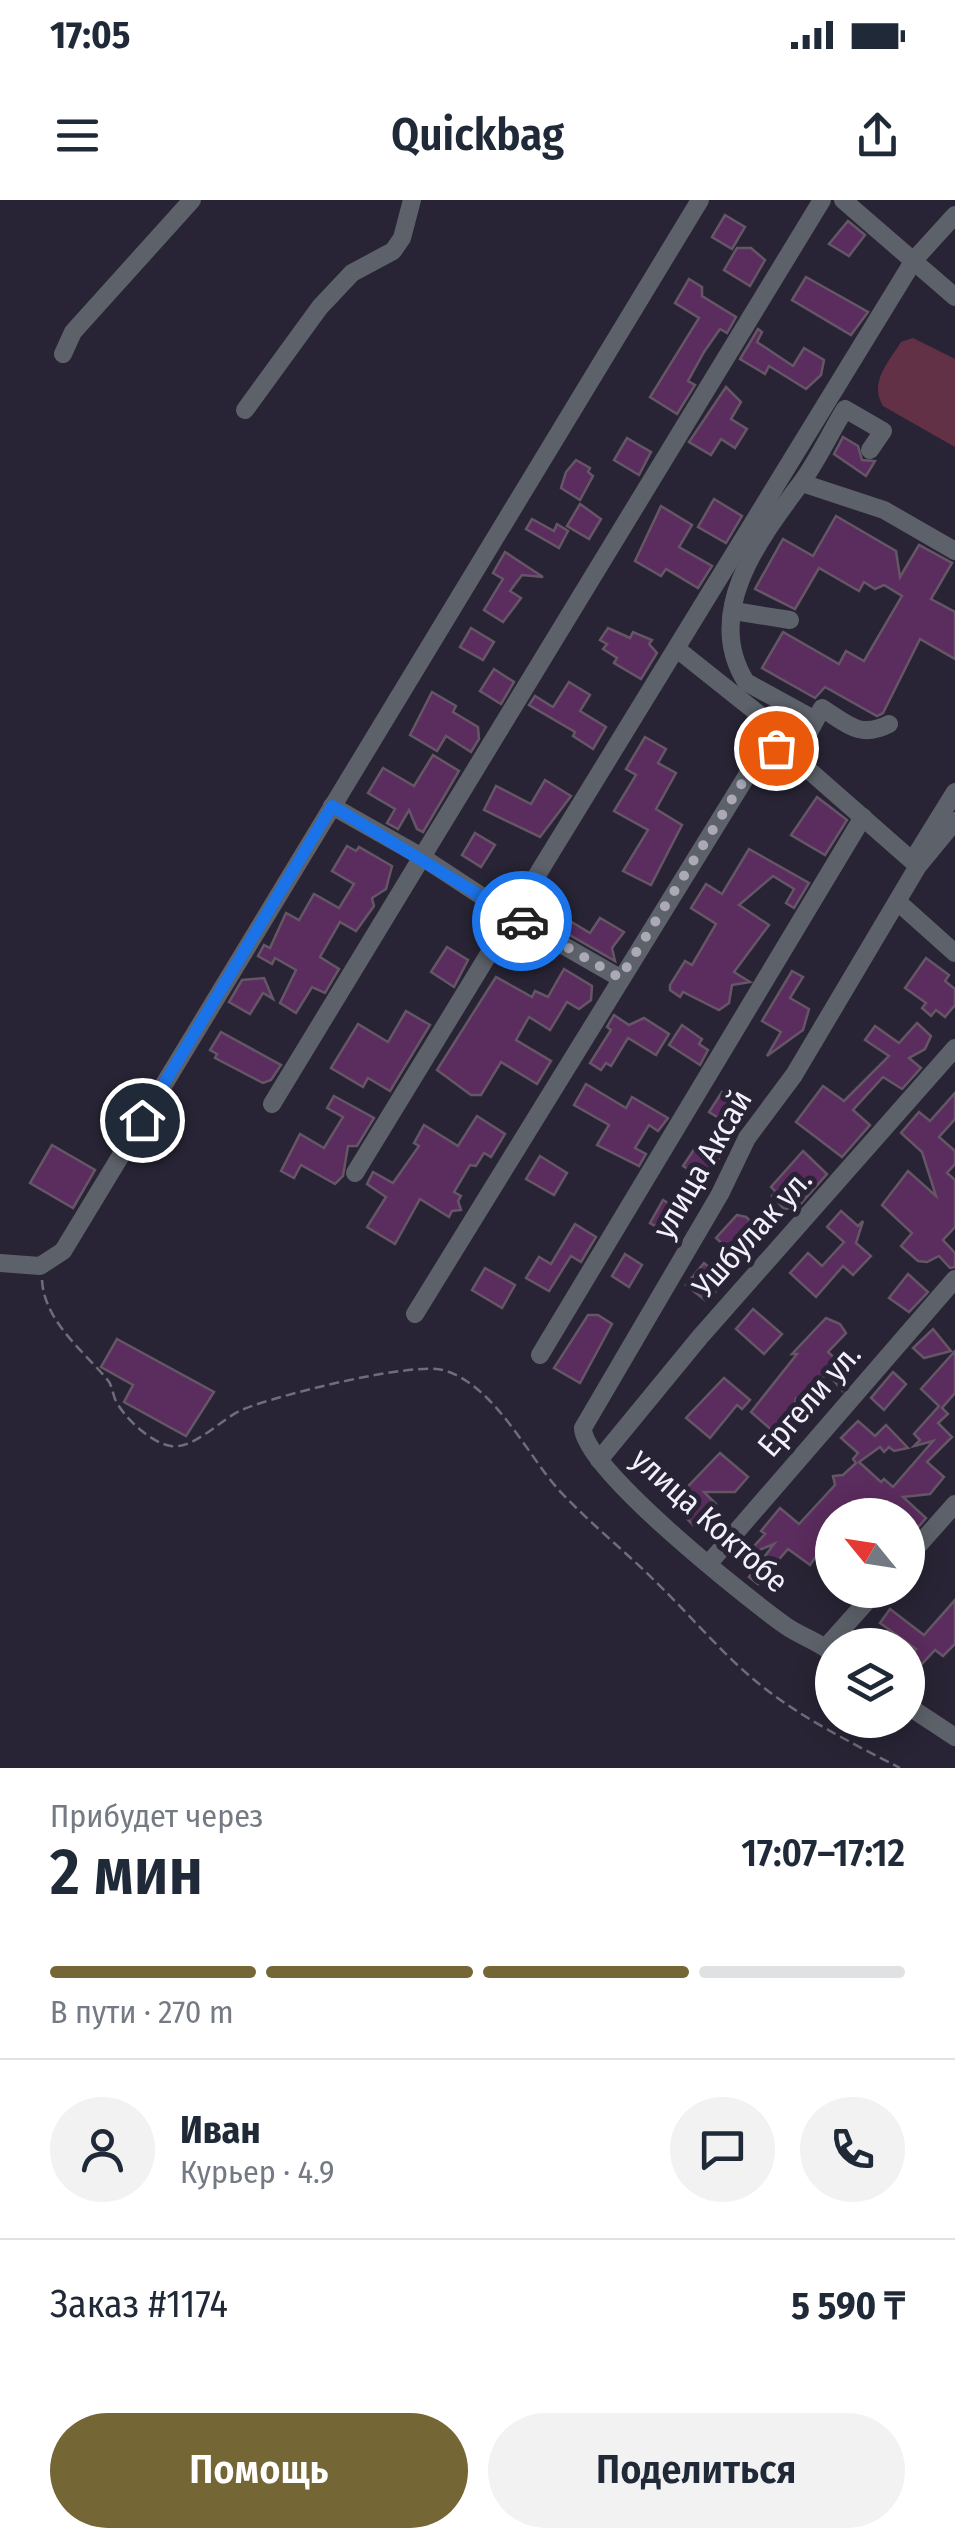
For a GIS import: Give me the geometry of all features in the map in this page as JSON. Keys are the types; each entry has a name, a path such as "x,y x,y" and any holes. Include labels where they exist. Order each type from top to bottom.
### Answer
{"street":[{"path":"63,354 73,332 192,200"},
{"path":"246,410 320,307 352,273 393,251 402,238 412,200"},
{"path":"0,1263 47,1264 63,1251 700,200"},
{"path":"272,1104 822,200"},
{"path":"843,200 955,296"},
{"path":"355,1173 914,260 955,214"},
{"path":"815,720 746,682 732,642 736,586 845,408 883,430 870,450"},
{"path":"802,483 884,510 955,551"},
{"path":"734,611 790,620"},
{"path":"677,648 770,723 776,748 795,758 915,863"},
{"path":"795,758 822,708 858,730 872,732 888,724"},
{"path":"415,1314 759,756 776,748"},
{"path":"915,863 955,792"},
{"path":"332,806 620,978"},
{"path":"540,1354 863,817"},
{"path":"915,863 955,821"},
{"name":"улица Аксай","path":"599,1460 583,1437 585,1418 720,1194 742,1147 794,1075 899,902 915,863"},
{"path":"899,902 955,953"},
{"name":"Ушбулак ул.","path":"599,1460 688,1351 955,1048"},
{"name":"Ергели ул.","path":"710,1562 955,1279"},
{"name":"улица Коктобе","path":"599,1460 656,1520 764,1610 815,1643"},
{"path":"925,1538 955,1504"},
{"path":"847,1628 863,1608"},
{"path":"925,1717 955,1736"}],"path":[{"path":"47,1264 42,1281 44,1296 80,1355 109,1381 130,1419 173,1447 192,1441 220,1420 283,1398 403,1370 436,1369 460,1378 494,1409 568,1499 750,1677 836,1733 900,1768"}],"shaded area":[{"path":"913,338 955,359 955,447 883,406 879,397 879,381 886,365 901,342"}],"building":[{"path":"725,215 745,227 732,249 712,237"},
{"path":"848,221 865,235 849,256 829,244"},
{"path":"737,248 751,248 765,260 750,286 724,270"},
{"path":"806,277 868,312 851,335 792,300"},
{"path":"689,279 702,287 702,296 736,317 727,333 720,329 704,352 688,381 695,385 677,414 650,397 699,318 675,303"},
{"path":"758,329 762,332 757,342 793,366 804,348 824,360 821,375 806,389 769,366 765,374 740,359"},
{"path":"726,387 741,402 731,419 747,429 735,448 721,439 711,455 689,442"},
{"path":"843,437 858,446 862,460 875,461 866,476 834,454"},
{"path":"627,438 651,452 639,475 614,460"},
{"path":"576,460 590,468 588,472 593,476 580,500 561,488 566,472"},
{"path":"714,499 742,516 726,543 698,527"},
{"path":"580,504 601,519 589,539 567,526"},
{"path":"661,506 692,525 679,547 712,566 698,588 666,569 661,576 635,561"},
{"path":"836,516 896,551 900,577 919,545 952,563 931,599 955,612 955,659 920,639 883,713 877,716 825,687 815,698 762,668 783,632 839,664 846,651 864,661 902,596 884,585 875,589 864,582 859,591 819,568 795,609 755,589 783,539 813,556"},
{"path":"532,519 554,531 557,524 568,531 559,548 526,529"},
{"path":"505,552 543,577 522,575 510,591 521,598 503,622 484,610 503,579 493,573"},
{"path":"471,628 494,642 483,660 460,647"},
{"path":"608,628 630,638 633,632 652,640 649,644 657,653 641,679 614,663 617,658 603,649 607,644 600,640"},
{"path":"494,669 514,682 501,704 480,691"},
{"path":"569,682 590,695 580,711 606,727 593,749 573,736 575,732 529,705 535,696 553,707"},
{"path":"432,692 456,706 453,712 478,727 479,739 471,752 446,736 437,751 410,735"},
{"path":"645,737 666,749 658,763 676,773 656,809 682,825 651,885 623,871 648,830 614,811 636,775 626,769"},
{"path":"433,755 459,771 423,832 417,829 409,810 398,829 387,823 395,809 368,793 383,768 414,786"},
{"path":"545,780 571,796 540,837 484,810 496,786 531,804"},
{"path":"817,797 847,820 825,855 791,835"},
{"path":"475,833 495,845 481,867 462,855"},
{"path":"347,846 356,851 359,847 392,866 386,889 372,898 374,906 356,931 340,922 320,957 339,969 325,993 312,987 296,1013 280,1003 296,970 275,958 272,964 258,956 264,945 270,948 286,913 299,920 314,894 339,908 354,884 332,871"},
{"path":"749,849 809,883 794,908 786,903 794,889 773,876 739,905 769,925 734,972 750,982 732,985 729,1003 719,1010 683,992 680,997 670,990 670,985 685,961 692,965 716,924 691,908 706,884 722,894"},
{"path":"560,915 590,933 600,918 624,932 612,948 615,961 554,926"},
{"path":"447,947 468,960 454,987 431,972"},
{"path":"926,958 949,975 945,981 955,989 955,1005 945,1017 936,1010 931,1016 922,1008 926,1003 905,988"},
{"path":"564,969 592,986 591,1000 579,1009 567,1002 550,1030 529,1017 516,1040 551,1061 537,1084 501,1062 481,1095 471,1095 437,1070 496,977 532,997 535,991 548,997"},
{"path":"792,971 803,977 790,998 809,1009 803,1030 767,1056 781,1032 762,1021"},
{"path":"264,978 273,999 263,993 250,1014 229,1002 242,980"},
{"path":"406,1011 430,1025 390,1091 368,1078 363,1087 331,1068 358,1024 388,1042"},
{"path":"614,1015 629,1025 644,1018 669,1034 656,1055 628,1038 611,1066 606,1063 601,1070 590,1063 611,1030 607,1027"},
{"path":"917,1023 931,1036 925,1049 909,1058 921,1068 902,1089 883,1077 853,1110 870,1125 842,1157 796,1122 823,1086 844,1101 889,1056 865,1040 875,1026 899,1043"},
{"path":"682,1025 702,1039 699,1044 708,1050 700,1065 669,1045"},
{"path":"221,1032 281,1065 271,1080 263,1083 215,1058 217,1054 210,1050"},
{"path":"586,1084 626,1108 632,1097 668,1118 658,1131 649,1125 635,1148 646,1154 639,1166 597,1145 609,1125 574,1105"},
{"path":"722,1092 745,1105 732,1126 709,1112"},
{"path":"955,1093 955,1119 939,1137 955,1151 955,1164 947,1173 955,1180 955,1227 943,1240 955,1253 955,1267 950,1268 939,1256 927,1262 918,1261 901,1246 912,1233 882,1205 908,1171 936,1196 922,1152 901,1133 919,1112 930,1121"},
{"path":"334,1096 374,1118 357,1146 348,1146 343,1176 335,1184 301,1165 294,1178 281,1171 300,1134 324,1148 343,1117 327,1108"},
{"path":"477,1116 505,1134 491,1157 484,1153 476,1166 470,1165 454,1192 461,1196 461,1210 452,1211 449,1217 420,1199 395,1244 367,1227 386,1197 367,1184 373,1172 393,1183 419,1146 414,1143 424,1125 458,1146"},
{"path":"52,1145 95,1170 73,1208 30,1183"},
{"path":"697,1145 710,1146 720,1157 705,1180 683,1166"},
{"path":"803,1151 827,1174 797,1208 784,1209 772,1196 776,1192 771,1187"},
{"path":"540,1156 567,1173 554,1195 526,1179"},
{"path":"663,1200 682,1211 668,1234 650,1223"},
{"path":"841,1211 858,1226 863,1221 856,1243 871,1256 853,1275 843,1266 816,1297 790,1273 808,1253 822,1266 844,1242 827,1227"},
{"path":"737,1215 746,1217 761,1231 737,1258 716,1238"},
{"path":"575,1224 596,1237 581,1262 571,1256 549,1291 526,1278 539,1257 551,1264"},
{"path":"625,1254 642,1265 629,1287 612,1276"},
{"path":"704,1263 724,1280 705,1300 686,1285"},
{"path":"485,1268 515,1285 502,1308 472,1290"},
{"path":"908,1274 928,1292 909,1312 889,1298"},
{"path":"753,1309 782,1334 764,1354 736,1329"},
{"path":"588,1315 598,1315 612,1324 580,1383 554,1368"},
{"path":"826,1318 840,1324 846,1333 828,1352 843,1366 842,1390 827,1373 801,1404 796,1399 788,1428 775,1433 751,1412 797,1354 792,1354"},
{"path":"933,1329 951,1351 924,1358 913,1348"},
{"path":"117,1339 214,1392 186,1436 124,1402 133,1385 101,1367"},
{"path":"955,1351 955,1393 942,1408 948,1414 938,1423 952,1437 927,1462 944,1477 930,1494 904,1498 823,1498 835,1485 833,1476 843,1475 856,1463 853,1459 858,1453 841,1438 858,1421 875,1436 886,1425 908,1448 894,1451 889,1447 884,1452 880,1447 859,1462 881,1482 884,1479 893,1487 933,1441 914,1446 920,1440 914,1434 939,1406 921,1389"},
{"path":"893,1372 906,1384 884,1410 871,1398"},
{"path":"724,1378 750,1400 742,1409 737,1405 710,1438 686,1418"},
{"path":"720,1453 748,1477 735,1492 704,1492 716,1504 693,1525 672,1503"},
{"path":"815,1507 815,1558 810,1565 788,1549 758,1584 749,1577 774,1544 745,1556 765,1534 761,1531 780,1508 799,1524"},
{"path":"955,1600 955,1644 943,1656 935,1650 925,1661 925,1634"},
{"path":"890,1609 915,1628 887,1628 880,1623"}],"way so far":[{"path":"522,921 620,978 733,794 759,756 776,748"}],"route":[{"path":"142,1120 332,806 522,921"}]}
